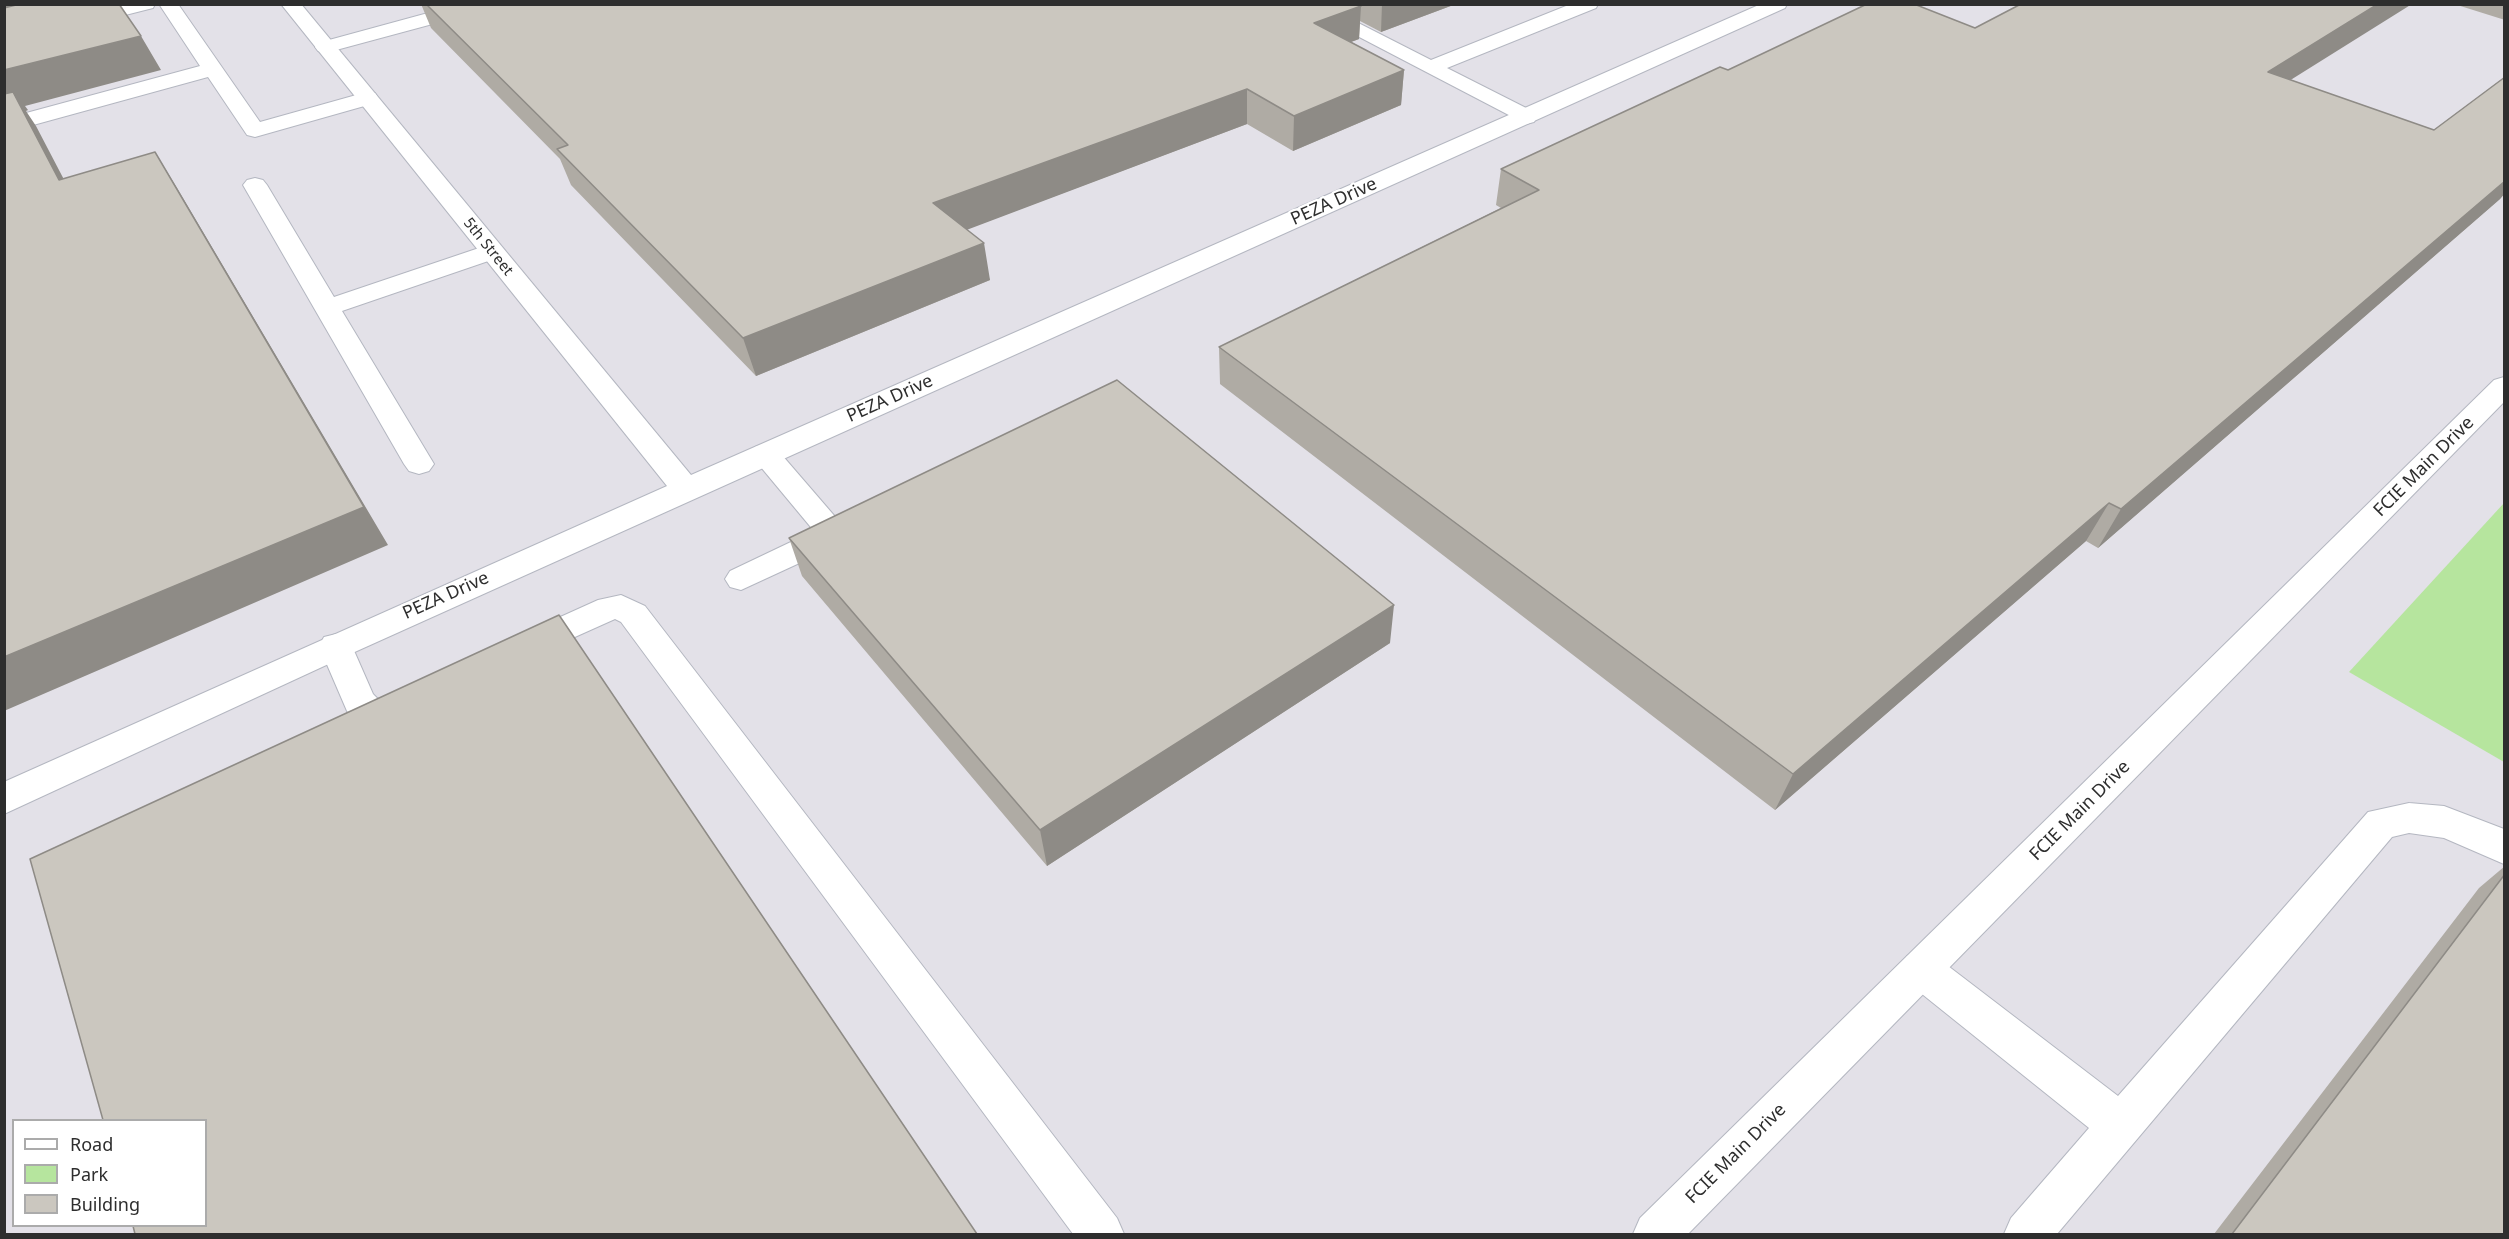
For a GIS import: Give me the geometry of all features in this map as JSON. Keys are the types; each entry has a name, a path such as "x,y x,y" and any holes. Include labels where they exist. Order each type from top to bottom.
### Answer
{"street":[{"path":"59,25 147,4"},
{"path":"168,4 255,130 367,98"},
{"name":"5th Street","path":"290,4 686,489"},
{"path":"325,47 484,4"},
{"path":"1305,4 1526,117"},
{"path":"1430,68 1589,4"},
{"name":"PEZA Drive","path":"4,799 336,646 686,489 1778,4"},
{"path":"4,126 213,69"},
{"path":"255,185 419,464"},
{"path":"327,308 491,252"},
{"name":"FCIE Main Drive","path":"1656,1234 2505,386"},
{"path":"741,579 845,529 765,454"},
{"path":"502,658 610,608 621,608 633,614 1101,1234"},
{"path":"336,646 359,702 367,710 378,713 395,709 438,689"},
{"path":"2027,1234 2381,823 2409,818 2444,822 2482,835 2505,848"},
{"path":"1921,969 2121,1126"}],"shaded area":[{"path":"5,5 2504,5 2504,1234 5,1234"}],"green space":[{"path":"2504,503 2504,762 2349,672"}],"building":[{"path":"20,4 119,4 141,36 4,70 4,8"},
{"path":"426,4 1358,4 1361,6 1314,23 1404,70 1294,116 1247,89 933,203 984,243 743,338 557,149 568,145"},
{"path":"1867,4 1914,4 1975,28 2021,4 2378,4 2268,72 2434,130 2505,77 2505,181 2121,509 2109,503 1793,774 1219,347 1539,190 1501,169 1720,67 1728,70"},
{"path":"13,92 59,180 155,152 364,507 4,657 4,94"},
{"path":"1117,380 1394,605 1040,830 789,538"},
{"path":"559,615 977,1234 135,1234 133,1227 207,1227 207,1119 103,1119 30,859"},
{"path":"2505,874 2505,1234 2232,1234"}]}
